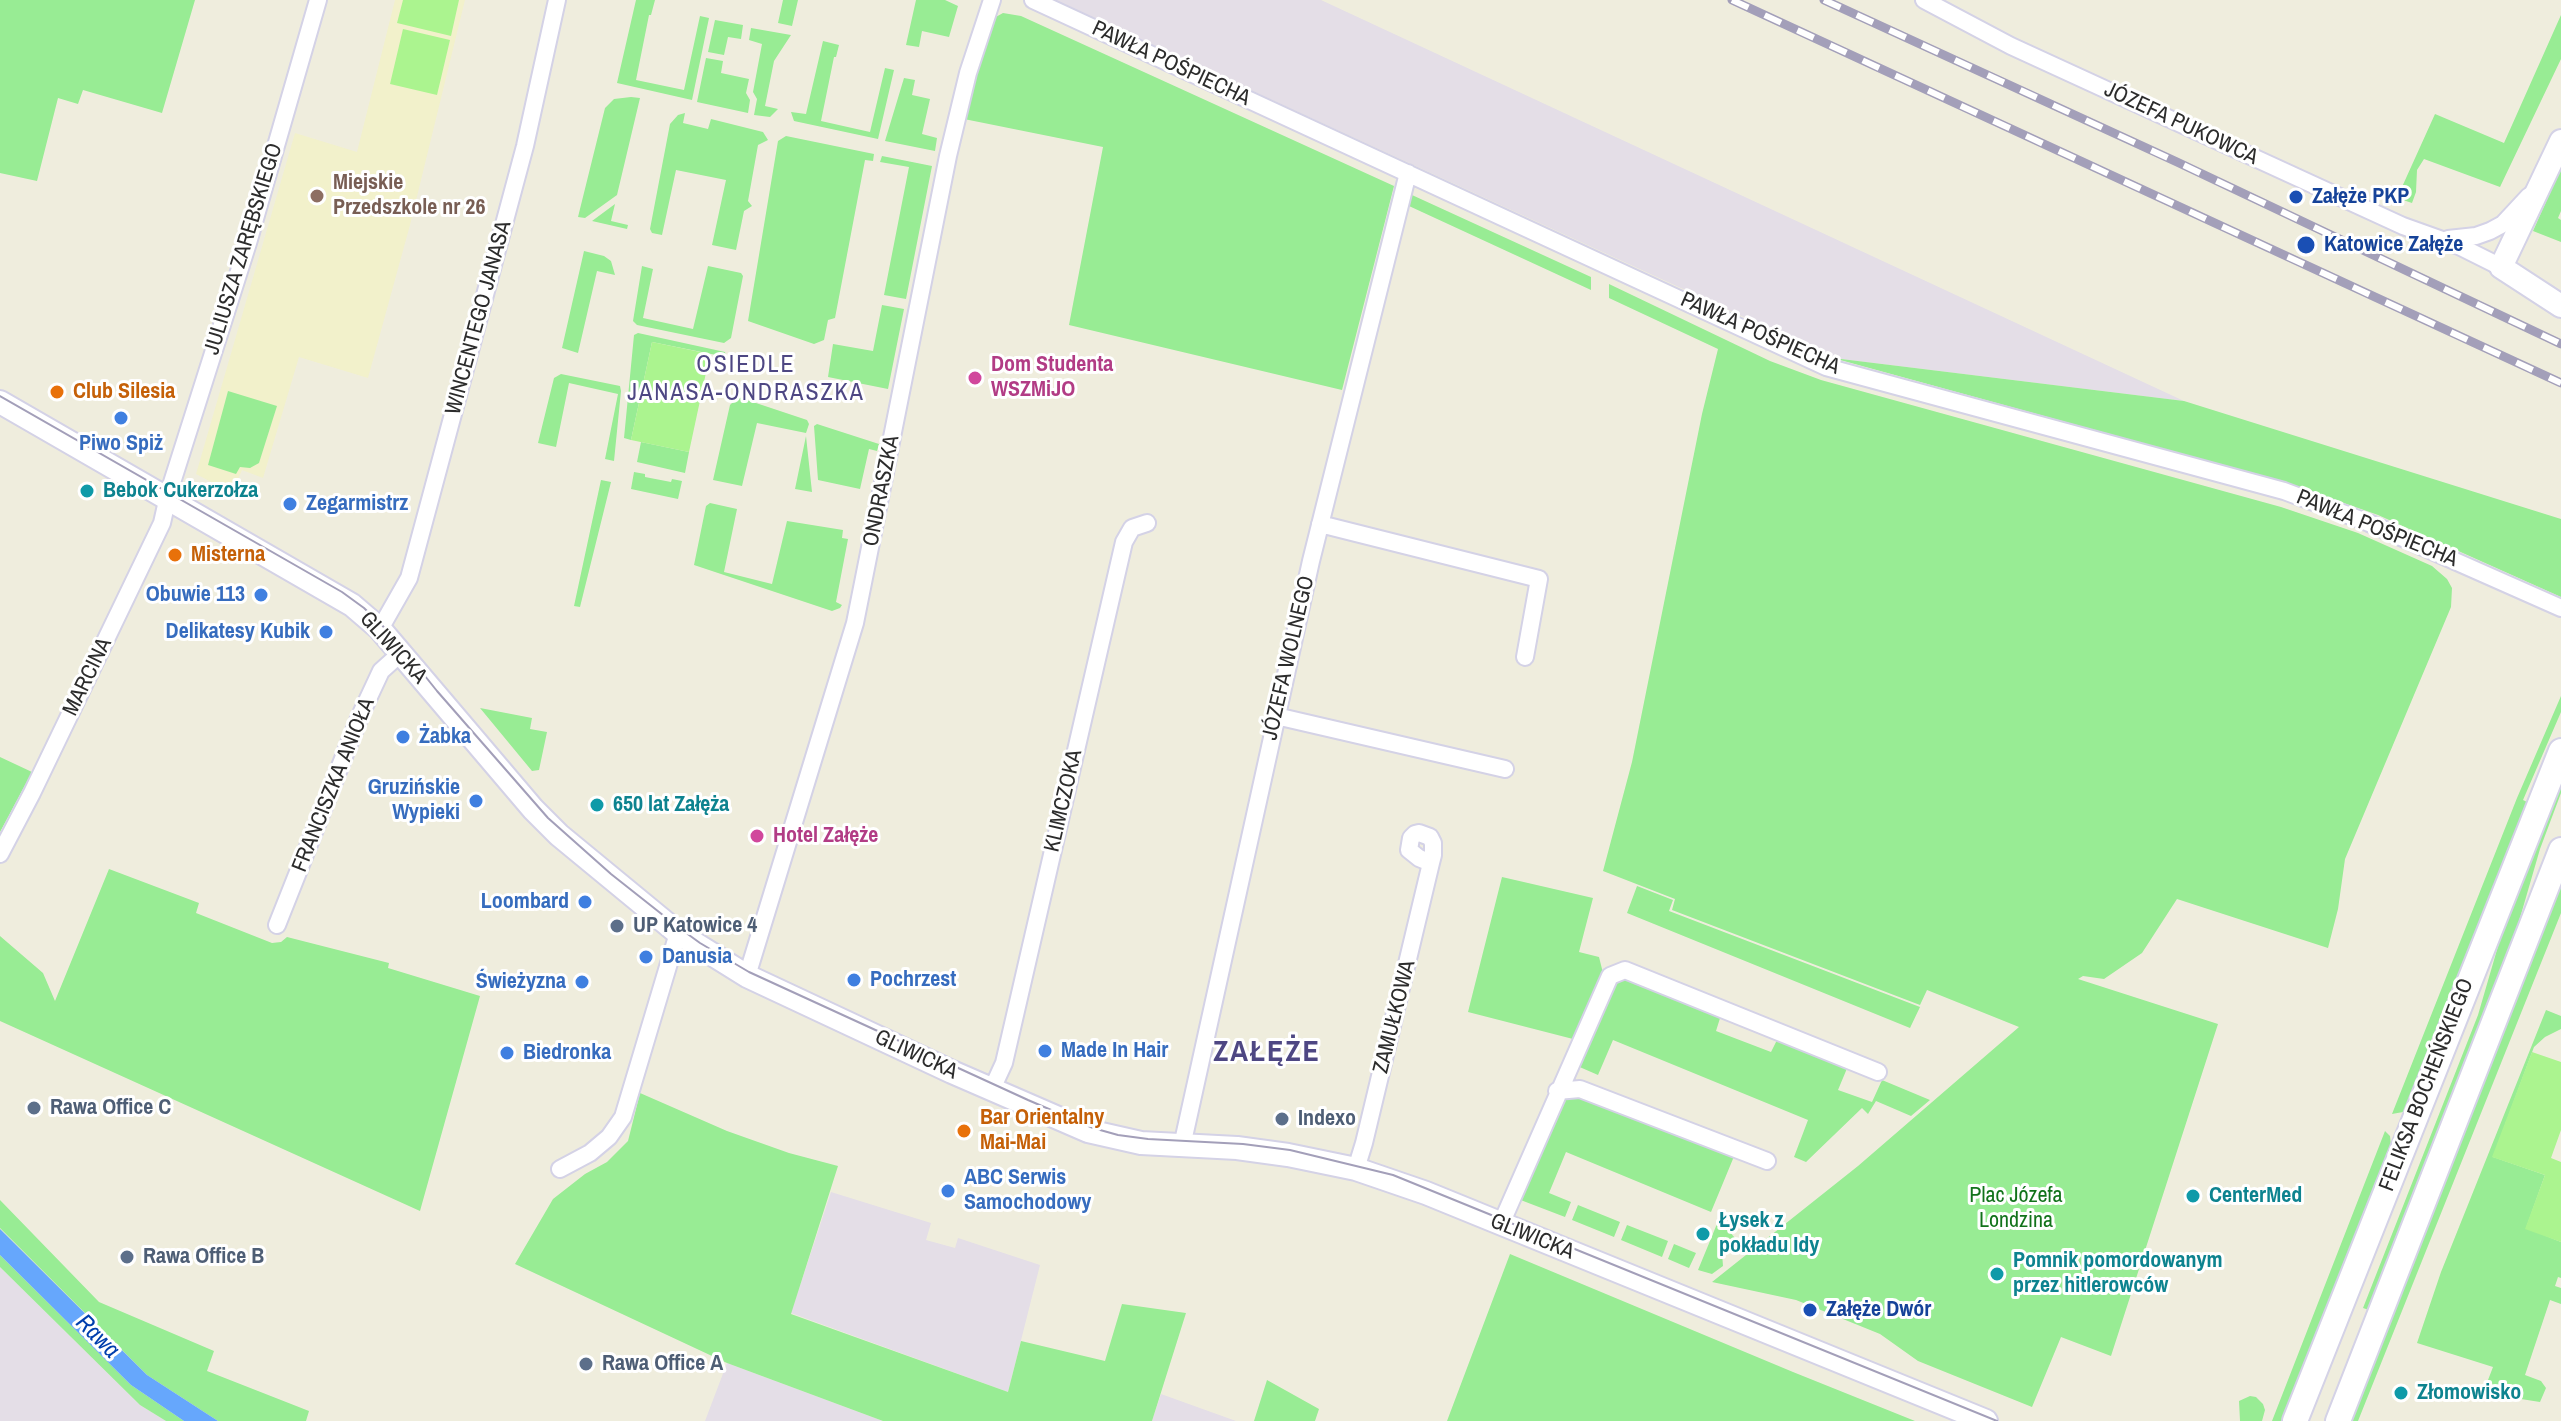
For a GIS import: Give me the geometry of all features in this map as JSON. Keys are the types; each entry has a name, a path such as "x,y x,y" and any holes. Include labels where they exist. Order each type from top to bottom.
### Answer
{"main road":[{"name":"FELIKSA BOCHEŃSKIEGO","path":"2295,1421 2561,751"},
{"name":"FELIKSA BOCHEŃSKIEGO","path":"2338,1421 2561,850"}],"street":[{"name":"JULIUSZA ZARĘBSKIEGO","path":"168,497 248,243 318,0"},
{"name":"WINCENTEGO JANASA","path":"380,629 409,578 525,146 557,0"},
{"name":"ONDRASZKA","path":"747,976 855,623 948,156 968,73 992,0"},
{"name":"PAWŁA POŚPIECHA","path":"1033,0 1826,367 2284,491 2369,523 2561,608"},
{"name":"JÓZEFA PUKOWCA","path":"1924,0 2024,53 2403,226 2442,239 2501,267 2561,306"},
{"path":"2501,267 2561,141"},
{"name":"JÓZEFA WOLNEGO","path":"1182,1146 1320,524 1408,173"},
{"name":"JÓZEFA PUKOWCA","path":"2442,239 2476,236 2503,224 2541,183"},
{"name":"GLIWICKA","path":"0,402 352,605 380,629 533,809 587,859 678,933 747,976 1088,1131 1141,1143 1275,1153 1356,1169 1426,1193 1986,1421"},
{"name":"MARCINA","path":"0,854 162,523 168,497"},
{"name":"KLIMCZOKA","path":"992,1089 1004,1063 1124,542 1132,528 1147,523"},
{"path":"1320,524 1539,579 1525,657"},
{"name":"FRANCISZKA ANIOŁA","path":"277,925 381,671 401,653"},
{"path":"1276,716 1505,769"},
{"name":"ZAMUŁKOWA","path":"1356,1169 1431,863"},
{"path":"560,1169 590,1153 609,1137 623,1117 678,933"},
{"path":"1501,1224 1610,976 1625,970 1878,1072"},
{"path":"1557,1091 1580,1089 1767,1161"}],"shaded area":[{"path":"395,0 465,0 410,225 368,378 299,357 263,478 242,470 232,493 196,474 295,133 357,152"},
{"path":"1055,0 1321,0 2184,401 1833,358"},
{"path":"831,1192 931,1223 926,1240 955,1248 958,1238 1040,1265 1008,1392 791,1313"},
{"path":"0,1267 140,1405 166,1421 0,1421"},
{"path":"727,1363 883,1421 705,1421"},
{"path":"1161,1394 1236,1421 1152,1421"}],"green space":[{"path":"0,0 195,0 162,113 83,90 78,104 58,98 37,181 0,173"},
{"path":"403,0 459,0 451,36 397,23"},
{"path":"636,0 655,0 636,80 684,90 700,16 709,18 692,100 617,83"},
{"path":"783,0 798,0 792,26 778,23"},
{"path":"916,0 945,0 958,6 949,37 922,31 919,47 906,45"},
{"path":"1003,13 1021,16 1394,186 1342,390 1069,325 1103,147 964,119 994,18"},
{"path":"2561,15 2561,59 2500,187 2424,159 2417,170 2412,203 2397,198 2435,114 2504,143"},
{"path":"715,20 743,25 741,39 728,37 724,55 708,52"},
{"path":"751,28 791,35 774,61 765,106 778,109 770,117 754,115 757,99 753,92 762,44 749,40"},
{"path":"403,29 450,40 437,95 390,84"},
{"path":"823,41 839,45 821,121 870,132 885,68 894,70 878,139 794,121 791,112 806,114"},
{"path":"706,58 723,61 721,73 749,79 746,93 750,100 748,113 697,102"},
{"path":"904,78 915,80 912,95 930,99 922,134 937,138 935,151 885,141"},
{"path":"640,98 617,195 585,218 578,217 605,108 614,99"},
{"path":"685,113 683,123 708,129 711,119 763,132 768,140 758,145 748,201 752,206 744,211 736,250 712,245 726,180 676,170 662,235 652,233 650,229 670,124 678,115"},
{"path":"786,136 874,154 873,161 865,160 835,318 828,320 824,340 814,344 748,321 778,141"},
{"path":"882,156 932,166 906,299 884,295 909,167 880,162"},
{"path":"2561,168 2561,211 2558,218 2561,220 2561,242 2533,231"},
{"path":"1412,195 1591,277 1591,290 1409,206"},
{"path":"615,204 611,221 628,225 627,229 592,221"},
{"path":"584,251 611,261 615,275 597,271 578,353 562,348"},
{"path":"642,266 653,269 643,318 693,329 708,266 741,273 743,276 731,338 724,343 637,325 633,321"},
{"name":"Plac Józefa Londzina","path":"1609,284 1770,361 1821,380 2281,507 2358,533 2432,566 2452,588 2451,607 2345,859 2338,909 2328,948 2177,899 2142,953 2104,979 2083,976 2078,979 2218,1024 2111,1356 2061,1337 2032,1407 1918,1361 1880,1334 1796,1300 1712,1282 1858,1166 2019,1027 1927,990 1920,1005 1672,910 1675,899 1603,871 1632,762 1702,414 1718,349 1609,298"},
{"path":"882,305 904,309 888,389 828,377 833,344 873,351"},
{"path":"638,333 725,352 726,357 652,342 631,440 624,438 634,335"},
{"path":"652,342 710,354 689,452 631,440"},
{"path":"1833,358 2184,401 2561,519 2561,597 2378,515 2284,482"},
{"path":"561,374 620,386 614,461 605,459 618,394 569,383 556,447 538,443 554,378"},
{"path":"228,391 277,406 259,463 250,468 240,467 236,474 208,465"},
{"path":"738,397 807,420 809,424 806,433 757,423 742,486 713,480 730,405"},
{"path":"817,424 879,444 877,451 869,449 860,489 818,480 814,426"},
{"path":"806,436 812,492 795,489"},
{"path":"641,442 689,452 685,473 637,462"},
{"path":"634,472 671,482 672,479 682,481 678,499 631,489"},
{"path":"601,480 611,482 580,607 574,606"},
{"path":"710,503 737,509 724,572 772,584 787,521 843,530 842,538 848,539 836,602 842,605 840,608 832,611 694,565 706,506"},
{"path":"2561,696 2561,712 2523,800 2527,802 2406,1108 2403,1112 2392,1114 2517,798"},
{"path":"480,708 532,718 530,729 547,732 539,770 532,771"},
{"path":"0,757 32,772 0,832"},
{"path":"2561,781 2561,793 2540,849 2513,942 2369,1310 2363,1308 2478,1015 2510,905"},
{"path":"109,869 199,903 196,913 272,943 281,942 287,937 389,963 388,968 480,996 420,1211 0,1021 0,936 43,973 55,1001"},
{"path":"1502,877 1593,898 1579,952 1599,957 1603,973 1573,1039 1468,1012"},
{"path":"2561,882 2561,913 2358,1421 2350,1421"},
{"path":"1637,886 1673,900 1669,911 1920,1007 1910,1028 1627,913"},
{"path":"1624,976 1721,1015 1716,1031 1771,1052 1778,1038 1848,1066 1838,1090 1872,1102 1882,1080 1930,1100 1911,1116 1876,1101 1868,1114 1862,1108 1806,1162 1794,1157 1808,1120 1613,1040 1598,1075 1575,1065 1613,980"},
{"path":"2546,1010 2561,1016 2561,1029 2534,1047 2493,1157 2545,1175 2526,1228 2561,1242 2561,1278 2558,1277 2555,1286 2561,1288 2561,1304 2550,1300 2525,1375 2541,1381 2546,1388 2540,1402 2483,1393 2493,1367 2417,1343 2441,1272"},
{"path":"2532,1052 2561,1062 2561,1130 2551,1158 2561,1162 2561,1242 2525,1229 2545,1175 2492,1157"},
{"path":"640,1093 727,1131 838,1166 791,1314 1008,1392 1021,1341 1105,1361 1122,1304 1186,1313 1152,1421 883,1421 727,1363 515,1264 553,1199 585,1174 607,1162 628,1141"},
{"path":"1571,1094 1735,1154 1711,1212 1566,1152 1549,1193 1571,1202 1565,1217 1518,1199 1559,1101"},
{"path":"2385,1131 2390,1136 2391,1145 2283,1421 2272,1421"},
{"path":"0,1200 99,1302 214,1351 207,1371 309,1411 306,1421 218,1421 147,1375 0,1228"},
{"path":"1578,1205 1620,1222 1614,1237 1572,1220"},
{"path":"1719,1219 1745,1250 1732,1245 1722,1253 1723,1266 1712,1274 1698,1270"},
{"path":"1627,1225 1668,1241 1662,1257 1621,1240"},
{"path":"1674,1244 1696,1253 1689,1268 1668,1259"},
{"path":"1510,1254 1793,1372 1915,1421 1447,1421"},
{"path":"0,1255 131,1385 184,1421 166,1421 140,1405 0,1267"},
{"path":"1267,1380 1319,1409 1315,1421 1254,1421"},
{"path":"2250,1396 2263,1404 2262,1421 2240,1421 2239,1401"}],"water":[{"name":"Rawa","path":"0,1229 147,1375 218,1421 184,1421 131,1385 0,1255"}],"tram line":[{"path":"0,396 342,592 364,608 393,636 548,818 611,874 678,927 749,972 1093,1128 1148,1139 1290,1150 1393,1175 1997,1421"}],"railway":[{"path":"1732,0 2561,383"},
{"path":"1824,0 2177,162 2561,344"}],"place":[{"name":"Miejskie Przedszkole nr 26","path":"317,196"},
{"name":"Załęże PKP","path":"2296,197"},
{"name":"Katowice Załęże","path":"2306,245"},
{"name":"Dom Studenta WSZMiJO","path":"975,378"},
{"name":"Club Silesia","path":"57,392"},
{"name":"Piwo Spiż","path":"121,418"},
{"name":"Bebok Cukerzołza","path":"87,491"},
{"name":"Zegarmistrz","path":"290,504"},
{"name":"Misterna","path":"175,555"},
{"name":"Obuwie 113","path":"261,595"},
{"name":"Delikatesy Kubik","path":"326,632"},
{"name":"Żabka","path":"403,737"},
{"name":"Gruzińskie Wypieki","path":"476,801"},
{"name":"650 lat Załęża","path":"597,805"},
{"name":"Hotel Załęże","path":"757,836"},
{"name":"Loombard","path":"585,902"},
{"name":"UP Katowice 4","path":"617,926"},
{"name":"Danusia","path":"646,957"},
{"name":"Pochrzest","path":"854,980"},
{"name":"Świeżyzna","path":"582,982"},
{"name":"Made In Hair","path":"1045,1051"},
{"name":"Biedronka","path":"507,1053"},
{"name":"Rawa Office C","path":"34,1108"},
{"name":"Indexo","path":"1282,1119"},
{"name":"Bar Orientalny Mai-Mai","path":"964,1131"},
{"name":"ABC Serwis Samochodowy","path":"948,1191"},
{"name":"CenterMed","path":"2193,1196"},
{"name":"Łysek z pokładu Idy","path":"1703,1234"},
{"name":"Rawa Office B","path":"127,1257"},
{"name":"Pomnik pomordowanym przez hitlerowców","path":"1997,1274"},
{"name":"Załęże Dwór","path":"1810,1310"},
{"name":"Rawa Office A","path":"586,1364"},
{"name":"Złomowisko","path":"2401,1393"}],"district":[{"name":"OSIEDLE JANASA-ONDRASZKA","path":"746,380"},
{"name":"ZAŁĘŻE","path":"1267,1053"}]}
